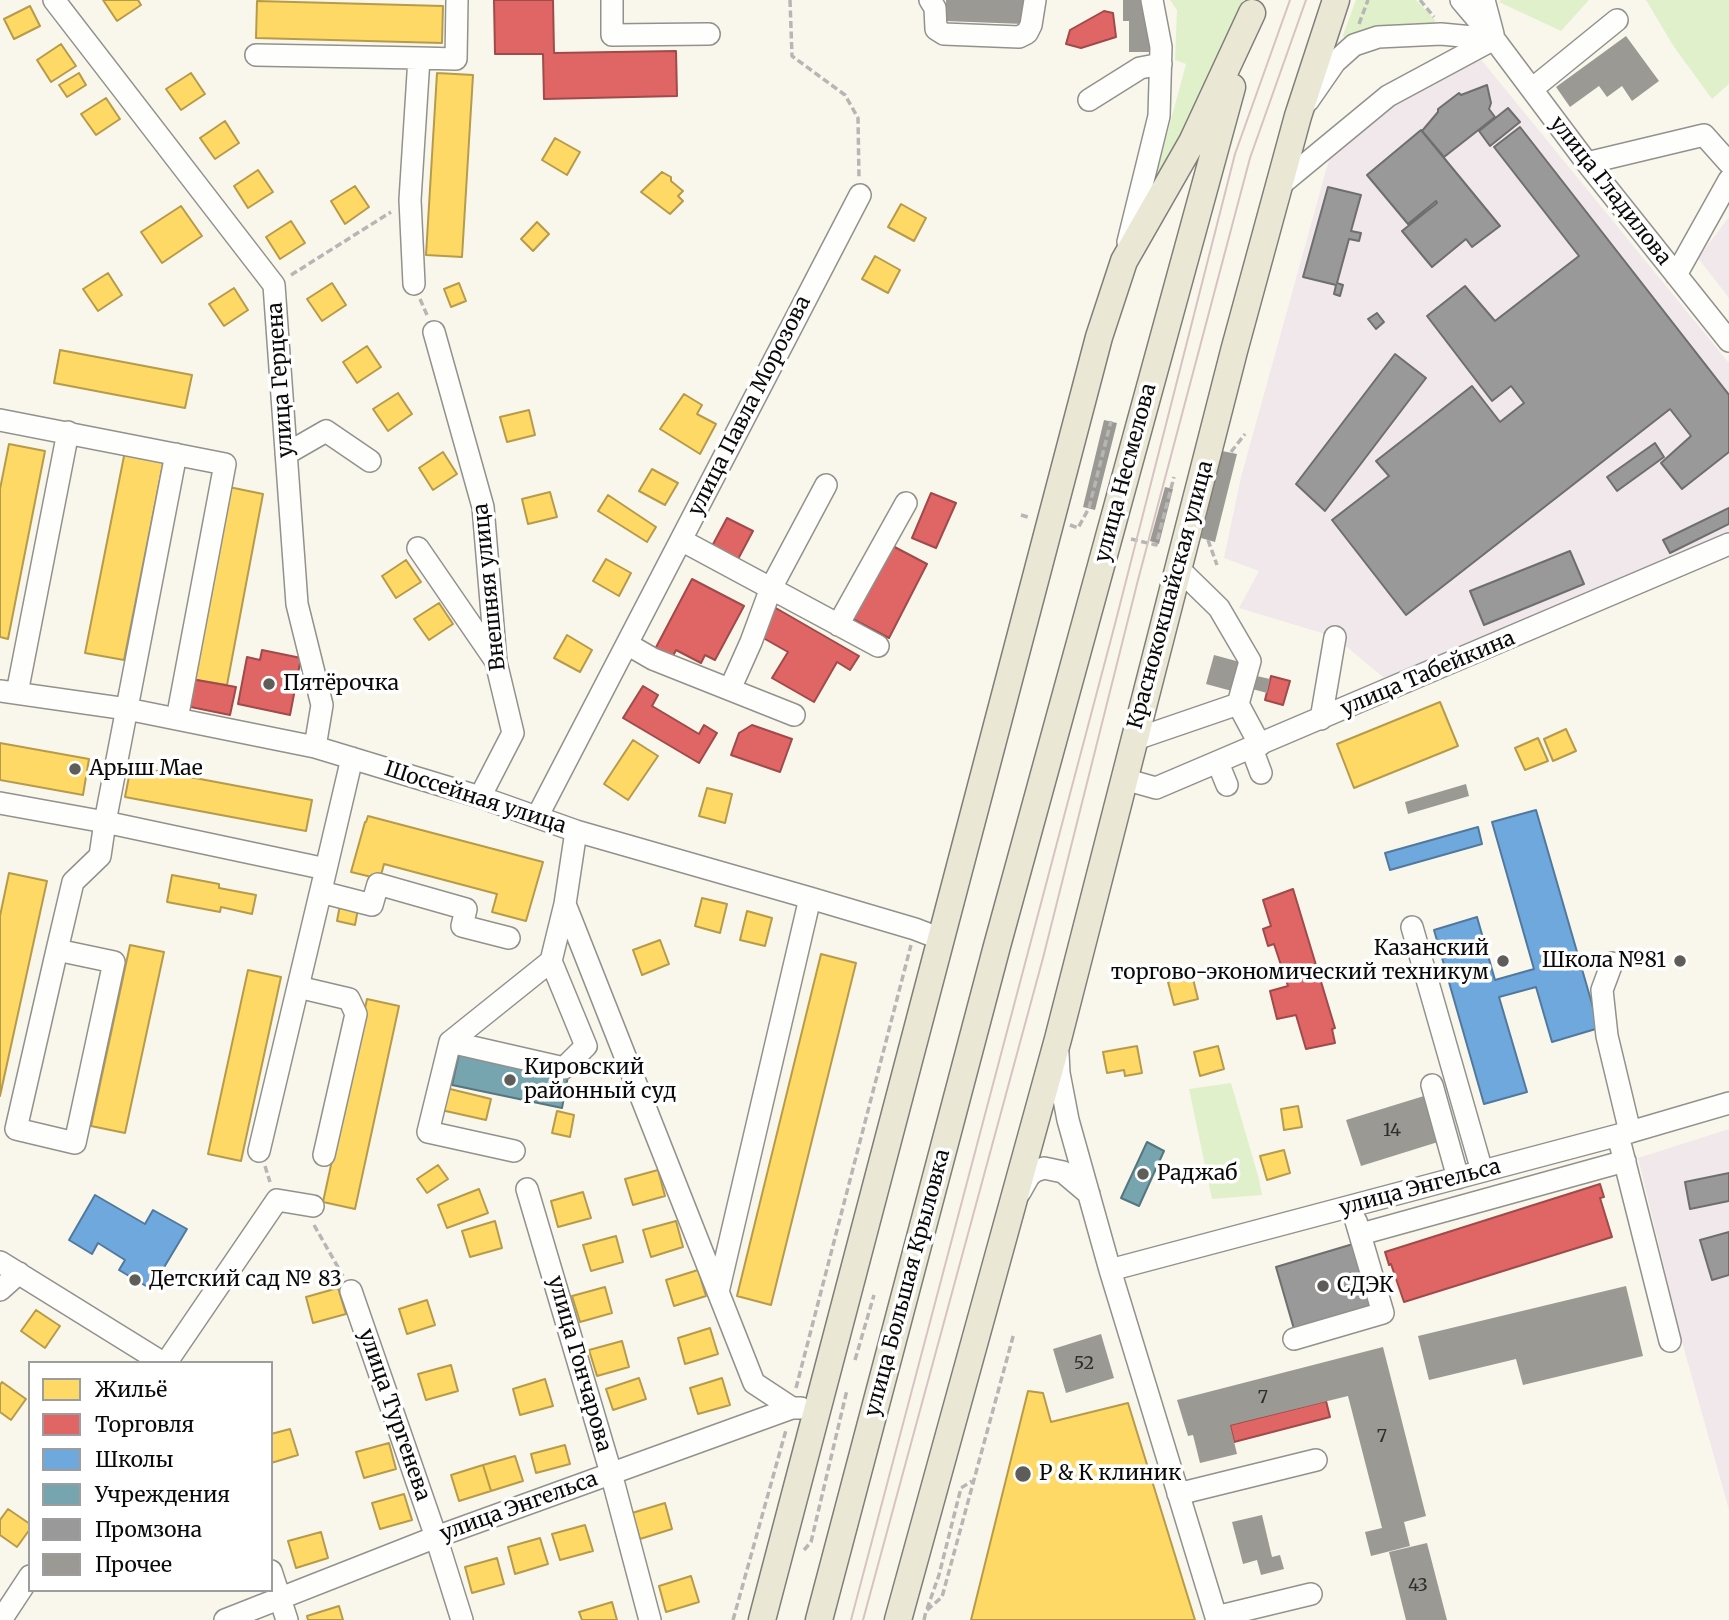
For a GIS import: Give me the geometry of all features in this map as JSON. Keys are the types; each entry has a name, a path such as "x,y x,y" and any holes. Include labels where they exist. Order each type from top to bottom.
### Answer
{"main road":[{"name":"Краснококшайская улица","path":"1058,1039 1133,740 1279,186 1298,116 1336,0"},
{"path":"762,1620 804,1407 942,939 1099,337 1124,261 1192,142 1254,6"},
{"name":"улица Несмелова","path":"997,946 1254,6"},
{"name":"улица Большая Крыловка","path":"817,1615 997,946"},
{"path":"898,1620 1058,1039"}],"street":[{"name":"улица Герцена","path":"54,0 274,285 298,604 322,705 315,747"},
{"path":"256,55 456,59 457,0"},
{"path":"612,0 612,35 709,34"},
{"path":"930,0 935,8 936,29 944,34 1018,37 1027,33 1031,25 1035,0"},
{"path":"1124,261 1159,116 1161,47 1152,0"},
{"name":"улица Гладилова","path":"1461,0 1729,341"},
{"path":"1483,0 1494,39"},
{"path":"1532,89 1617,20"},
{"path":"1298,116 1335,62 1354,45 1398,34 1441,34 1494,39"},
{"path":"1279,186 1388,96 1494,39"},
{"path":"414,284 410,200 419,58"},
{"path":"1089,100 1140,68 1161,64"},
{"path":"1587,163 1704,135 1729,163"},
{"path":"1676,275 1729,180"},
{"name":"улица Павла Морозова","path":"537,817 860,195"},
{"name":"Внешняя улица","path":"434,332 484,507 496,662 513,733 480,797"},
{"path":"0,420 225,464 177,719"},
{"path":"8,692 68,432"},
{"path":"286,454 326,432 370,461"},
{"path":"57,950 114,962 75,1143 16,1129 57,950 73,882 100,856 104,822 176,454"},
{"path":"730,689 771,588 826,485"},
{"path":"838,625 905,503"},
{"path":"681,540 878,646"},
{"name":"улица Табейкина","path":"1124,779 1156,788 1729,544"},
{"path":"418,548 496,662"},
{"path":"1178,568 1219,608 1250,661 1238,704 1256,747 1261,773"},
{"path":"1321,719 1335,637"},
{"path":"627,644 653,659 794,715"},
{"name":"Шоссейная улица","path":"8,692 127,709 315,747 480,797 576,831 942,939"},
{"path":"1133,740 1238,704"},
{"path":"260,1151 352,758"},
{"path":"1219,762 1227,785"},
{"path":"0,803 326,869"},
{"path":"450,1042 564,1068 586,1046 551,961 565,904 576,831"},
{"path":"321,892 372,905 378,884 467,909 462,926 509,938"},
{"path":"718,1292 810,898"},
{"path":"565,904 754,1383 804,1407"},
{"path":"1412,927 1482,1171"},
{"path":"514,1151 428,1132 450,1042 551,961"},
{"path":"1612,963 1602,990 1624,1133 1625,1161 1670,1341"},
{"path":"298,987 349,999 356,1014 324,1155"},
{"name":"Краснококшайская улица","path":"1058,1039 1062,1089 1089,1194 1217,1619"},
{"path":"1432,1085 1458,1178"},
{"name":"улица Энгельса","path":"1110,1270 1729,1103"},
{"path":"1361,1234 1625,1161"},
{"path":"1006,1230 1024,1182 1035,1171 1044,1168 1063,1172 1089,1194"},
{"name":"улица Гончарова","path":"527,1189 611,1473 650,1620"},
{"path":"165,1361 277,1200 313,1206"},
{"path":"1294,1339 1384,1313 1352,1205"},
{"path":"0,1262 161,1361"},
{"path":"0,1290 19,1273"},
{"name":"улица Тургенева","path":"351,1291 462,1620"},
{"name":"улица Энгельса","path":"225,1620 436,1537 804,1407"},
{"path":"1178,1494 1316,1460"},
{"path":"273,1577 287,1620"},
{"path":"1,1620 28,1579"},
{"path":"1217,1619 1311,1594"}],"path":[{"path":"790,0 792,56 845,95 858,118 860,195"},
{"path":"1420,0 1441,23"},
{"path":"274,285 410,200"},
{"path":"414,284 434,332"},
{"path":"1088,508 1111,421"},
{"path":"1231,453 1245,434"},
{"path":"1130,539 1156,545 1174,477"},
{"path":"1208,540 1217,565"},
{"path":"733,1620 804,1407 800,1368 915,929"},
{"path":"260,1151 277,1200"},
{"path":"313,1206 312,1221 351,1291"},
{"path":"853,1367 874,1295"},
{"path":"926,1611 942,1597 1014,1333"},
{"path":"811,1542 833,1456"},
{"path":"923,1620 939,1575 961,1488 974,1480"}],"shaded area":[{"path":"1479,57 1729,363 1729,531 1389,682 1335,637 1239,608 1259,571 1224,558 1241,477 1336,134"},
{"path":"1729,217 1729,298 1698,258"},
{"path":"1729,1129 1729,1510 1684,1349 1638,1158"}],"green space":[{"path":"1170,0 1244,0 1211,91 1151,194 1186,64 1175,60 1177,10"},
{"path":"1356,0 1416,0 1435,23 1407,24 1385,29 1346,44 1343,35"},
{"path":"1589,0 1561,31 1499,2"},
{"path":"1646,0 1729,0 1729,84 1712,99 1674,47"},
{"path":"1231,1083 1262,1195 1212,1199 1189,1089"}],"building: Жильё":[{"path":"103,0 138,0 141,5 117,21"},
{"path":"257,1 443,6 442,43 256,38"},
{"path":"30,6 40,26 14,39 4,19"},
{"path":"61,44 76,66 51,82 37,60"},
{"path":"79,73 86,85 67,97 59,85"},
{"path":"191,73 205,94 181,110 166,89"},
{"path":"437,73 473,75 462,257 426,255"},
{"path":"106,98 120,119 96,135 81,114"},
{"path":"225,121 239,143 215,159 200,138"},
{"path":"555,138 580,152 567,175 542,160"},
{"path":"258,170 273,192 248,208 234,186"},
{"path":"662,172 671,177 671,181 683,191 678,196 683,201 670,214 641,192"},
{"path":"355,186 369,207 345,224 331,201"},
{"path":"901,204 926,218 914,241 888,227"},
{"path":"181,206 202,236 162,263 141,232"},
{"path":"291,221 305,243 280,259 266,237"},
{"path":"537,222 549,234 533,251 521,239"},
{"path":"875,256 900,270 888,293 862,279"},
{"path":"108,273 122,295 98,311 83,289"},
{"path":"332,283 346,305 322,321 307,299"},
{"path":"459,283 466,301 451,307 444,289"},
{"path":"234,288 248,310 224,326 209,304"},
{"path":"367,346 381,367 357,383 343,362"},
{"path":"60,350 192,375 185,408 54,383"},
{"path":"398,393 412,414 388,431 373,409"},
{"path":"684,394 702,405 697,414 716,424 700,454 660,429"},
{"path":"529,410 535,435 507,442 500,417"},
{"path":"9,444 45,451 8,639 0,637 0,489"},
{"path":"125,451 164,459 124,660 85,653"},
{"path":"443,452 457,474 433,490 419,468"},
{"path":"652,469 678,483 665,505 639,491"},
{"path":"229,487 263,494 227,685 191,679"},
{"path":"550,492 557,517 528,524 522,499"},
{"path":"608,495 656,527 647,542 598,511"},
{"path":"606,559 631,573 619,596 593,581"},
{"path":"406,560 421,582 396,598 382,576"},
{"path":"439,603 453,624 429,640 414,619"},
{"path":"567,635 592,650 580,672 554,658"},
{"path":"1440,702 1458,746 1354,788 1337,744"},
{"path":"1566,729 1576,751 1553,761 1544,739"},
{"path":"1538,738 1548,761 1525,770 1515,748"},
{"path":"633,740 658,756 628,800 604,784"},
{"path":"0,743 89,759 83,795 0,780"},
{"path":"131,766 312,800 306,831 125,797"},
{"path":"707,788 732,794 725,823 699,816"},
{"path":"368,816 543,862 526,921 492,912 497,894 384,864 380,879 351,872"},
{"path":"9,873 47,881 0,1096 0,916"},
{"path":"172,875 219,884 219,888 256,895 252,914 221,907 220,912 167,902"},
{"path":"702,898 727,904 720,933 695,926"},
{"path":"340,905 358,909 355,925 337,921"},
{"path":"747,911 772,918 765,946 740,940"},
{"path":"660,940 669,964 642,975 633,950"},
{"path":"130,945 164,952 125,1133 91,1126"},
{"path":"821,954 856,963 771,1305 737,1296"},
{"path":"248,970 281,977 241,1161 208,1154"},
{"path":"1192,975 1198,999 1174,1005 1168,982"},
{"path":"367,999 399,1006 355,1209 323,1202"},
{"path":"1137,1046 1142,1073 1125,1076 1124,1070 1107,1073 1103,1052"},
{"path":"1218,1046 1224,1069 1200,1076 1194,1052"},
{"path":"446,1088 491,1099 486,1120 441,1110"},
{"path":"1298,1106 1302,1127 1284,1130 1281,1109"},
{"path":"557,1111 574,1115 570,1137 552,1133"},
{"path":"1284,1150 1290,1173 1267,1180 1260,1156"},
{"path":"438,1165 448,1179 427,1193 417,1179"},
{"path":"658,1170 665,1196 633,1205 625,1179"},
{"path":"479,1189 488,1213 447,1228 438,1205"},
{"path":"583,1192 591,1218 558,1227 551,1201"},
{"path":"495,1221 502,1248 470,1257 462,1231"},
{"path":"676,1221 683,1247 651,1257 643,1230"},
{"path":"616,1236 623,1262 591,1271 583,1245"},
{"path":"698,1270 706,1296 674,1306 666,1280"},
{"path":"605,1287 612,1313 580,1322 572,1296"},
{"path":"338,1288 346,1314 313,1323 306,1297"},
{"path":"427,1300 435,1325 407,1334 399,1309"},
{"path":"36,1310 60,1326 45,1348 21,1331"},
{"path":"710,1328 718,1354 685,1364 678,1338"},
{"path":"622,1341 629,1367 597,1376 589,1350"},
{"path":"451,1365 458,1391 426,1400 418,1374"},
{"path":"639,1378 646,1399 613,1410 606,1389"},
{"path":"722,1378 730,1405 698,1414 690,1388"},
{"path":"545,1379 553,1406 520,1415 513,1389"},
{"path":"2,1382 26,1399 11,1420 0,1412"},
{"path":"1028,1391 1043,1393 1051,1422 1128,1403 1195,1620 971,1620"},
{"path":"290,1429 298,1455 273,1462 273,1433"},
{"path":"389,1443 396,1469 364,1478 356,1452"},
{"path":"565,1445 570,1464 536,1473 531,1454"},
{"path":"515,1456 523,1481 491,1491 483,1465"},
{"path":"483,1465 491,1491 459,1501 451,1475"},
{"path":"404,1494 412,1520 380,1529 372,1503"},
{"path":"665,1503 672,1529 640,1539 632,1513"},
{"path":"8,1509 28,1523 28,1532 17,1547 0,1535 0,1520"},
{"path":"585,1525 593,1551 560,1560 552,1534"},
{"path":"321,1532 328,1558 296,1568 288,1541"},
{"path":"540,1538 548,1564 515,1574 508,1547"},
{"path":"497,1558 504,1584 472,1593 465,1567"},
{"path":"691,1576 699,1602 666,1612 659,1586"},
{"path":"612,1602 617,1620 582,1620 579,1612"},
{"path":"339,1606 343,1620 308,1620 307,1616"}],"building: Торговля":[{"path":"494,0 553,0 554,53 676,51 677,96 544,99 543,54 495,54"},
{"path":"1104,11 1113,13 1116,37 1081,48 1066,44 1070,30"},
{"path":"931,493 956,503 936,548 912,538"},
{"path":"727,518 753,531 737,561 711,548"},
{"path":"887,543 927,564 889,638 849,617"},
{"path":"692,579 744,606 715,660 705,655 701,663 676,650 670,662 653,653"},
{"path":"774,607 859,656 850,670 837,662 814,702 772,678 788,652 758,635"},
{"path":"262,650 301,658 290,715 238,704 247,657 260,660"},
{"path":"1271,676 1290,681 1283,705 1265,700"},
{"path":"191,679 236,687 230,715 186,706"},
{"path":"643,686 658,695 652,706 699,734 704,725 717,733 699,763 623,718"},
{"path":"752,725 792,739 780,772 731,755 739,733"},
{"path":"1293,889 1335,1028 1332,1029 1335,1043 1306,1049 1296,1015 1277,1019 1270,991 1288,986 1274,944 1268,946 1263,929 1271,926 1263,900"},
{"path":"1600,1184 1604,1197 1600,1198 1612,1237 1404,1302 1385,1252"},
{"path":"1326,1401 1330,1417 1234,1442 1230,1425"}],"building: Школы":[{"path":"1536,810 1599,1028 1552,1042 1536,987 1499,997 1527,1092 1484,1104 1434,930 1477,917 1495,980 1534,969 1492,822"},
{"path":"1478,827 1482,844 1390,870 1385,853"},
{"path":"95,1195 145,1224 153,1210 187,1229 151,1289 119,1270 125,1260 98,1243 92,1254 69,1240"}],"building: Учреждения":[{"name":"Кировский районный суд","path":"459,1053 568,1076 562,1108 452,1085"},
{"name":"Раджаб","path":"1147,1142 1164,1151 1139,1206 1121,1198"}],"building: Промзона":[{"path":"1487,85 1491,103 1489,109 1495,117 1444,157 1422,131 1438,109 1459,93 1461,95"},
{"path":"1508,108 1520,122 1490,146 1479,131"},
{"path":"1520,127 1729,395 1729,452 1682,489 1661,463 1691,436 1670,409 1406,615 1332,520 1389,476 1376,461 1472,386 1500,422 1524,403 1511,386 1492,401 1427,316 1465,286 1495,321 1579,256 1494,147"},
{"path":"1421,130 1500,226 1472,247 1466,239 1432,267 1402,231 1437,203 1436,201 1408,224 1367,175"},
{"path":"1328,187 1361,195 1351,231 1361,233 1359,241 1349,239 1337,283 1343,285 1340,296 1334,294 1336,285 1303,277"},
{"path":"1377,313 1384,322 1376,329 1368,319"},
{"path":"1395,354 1426,378 1325,511 1296,484"},
{"path":"1655,443 1664,457 1617,491 1607,477"},
{"path":"1729,508 1729,524 1670,553 1663,540"},
{"path":"1570,551 1584,584 1484,625 1470,591"},
{"path":"1729,1173 1729,1201 1690,1209 1685,1182"},
{"path":"1729,1232 1729,1275 1712,1280 1700,1240"},
{"name":"СДЭК","path":"1353,1244 1371,1306 1294,1329 1276,1267"}],"building: Прочее":[{"path":"946,0 1024,0 1023,24 945,21"},
{"path":"1123,0 1145,0 1150,19 1150,52 1129,52 1129,21 1123,21"},
{"path":"1626,36 1659,81 1632,101 1622,86 1607,97 1599,86 1570,107 1556,87"},
{"path":"1104,420 1117,423 1095,510 1083,507"},
{"path":"1222,451 1237,454 1215,542 1201,538"},
{"path":"1165,487 1173,489 1159,544 1150,541"},
{"path":"1214,655 1251,665 1248,674 1270,679 1267,693 1245,687 1243,694 1206,684"},
{"path":"1466,784 1469,796 1408,814 1405,802"},
{"path":"1424,1096 1438,1142 1361,1166 1346,1120"},
{"path":"1626,1286 1643,1356 1523,1385 1516,1359 1429,1380 1418,1336"},
{"path":"1101,1334 1114,1378 1066,1393 1053,1349"},
{"path":"1383,1347 1426,1516 1404,1522 1410,1546 1371,1556 1365,1532 1382,1528 1348,1396 1230,1425 1237,1454 1200,1463 1193,1435 1188,1436 1177,1400"},
{"path":"1262,1515 1272,1557 1280,1555 1284,1569 1261,1575 1257,1560 1243,1564 1232,1522"},
{"path":"1427,1543 1447,1620 1406,1620 1389,1552"}],"tram line":[{"path":"851,1620 1115,624 1235,154 1290,0"},
{"path":"863,1620 1043,958 1138,580 1250,158 1306,0"}],"place":[{"name":"Пятёрочка","path":"269,684"},
{"name":"Арыш Мае","path":"75,769"},
{"name":"Казанский торгово-экономический техникум","path":"1503,961"},
{"name":"Школа №81","path":"1680,961"},
{"name":"Кировский районный суд","path":"510,1080"},
{"name":"Раджаб","path":"1143,1174"},
{"name":"Детский сад № 83","path":"135,1280"},
{"name":"СДЭК","path":"1323,1286"},
{"name":"Р & К клиник","path":"1023,1474"}]}
